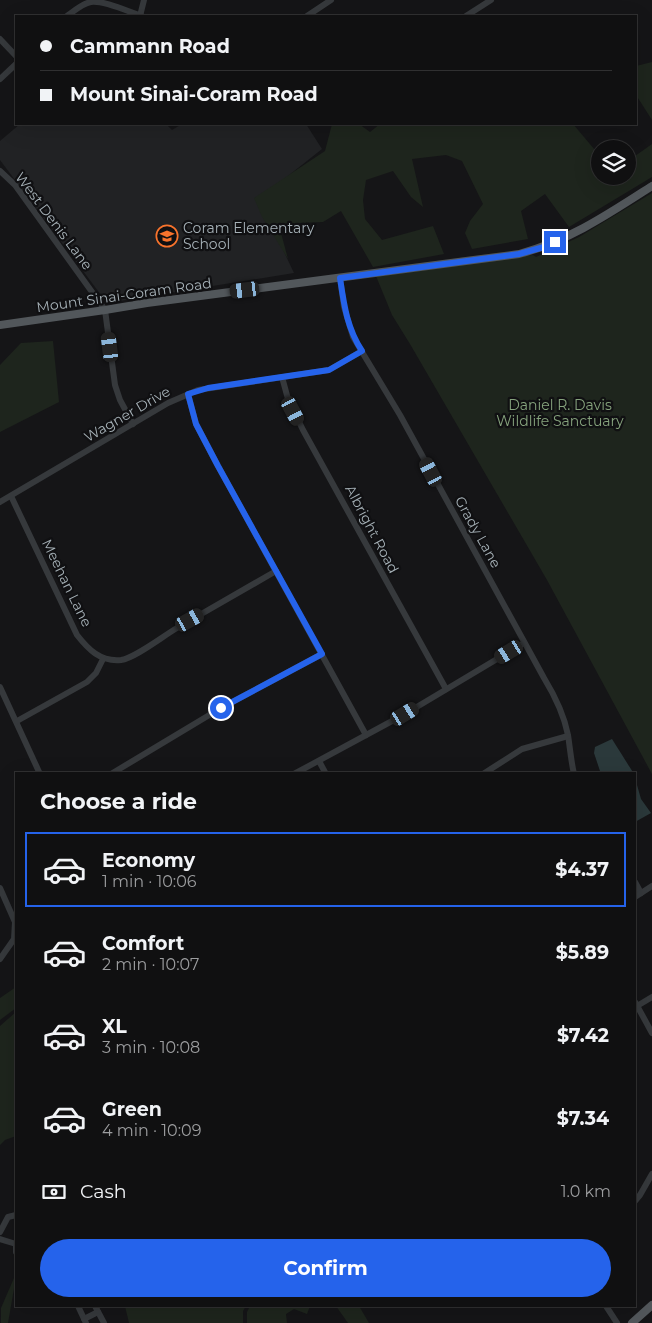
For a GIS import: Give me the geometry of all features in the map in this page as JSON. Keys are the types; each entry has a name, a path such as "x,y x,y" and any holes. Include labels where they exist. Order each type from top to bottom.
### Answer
{"main road":[{"name":"Mount Sinai-Coram Road","path":"0,325 147,303 519,254 544,247 597,221 652,186"},
{"path":"632,1323 652,1305"}],"street":[{"path":"141,15 144,0"},
{"path":"308,15 331,0"},
{"path":"468,15 491,0"},
{"path":"68,15 83,5 91,2 100,2 138,15"},
{"path":"0,39 15,55"},
{"path":"0,79 15,65"},
{"name":"West Denis Lane","path":"0,171 14,185 105,310"},
{"name":"Grady Lane","path":"340,278 348,323 354,337 400,415 524,643 555,695 568,736 570,761 573,772"},
{"path":"105,310 115,385 120,400 134,424"},
{"name":"Wagner Drive","path":"0,502 168,403 188,394 198,390 329,370 362,351"},
{"name":"Albright Road","path":"282,377 288,399 300,424 446,689"},
{"path":"188,394 196,424 366,735"},
{"name":"Meehan Lane","path":"11,496 77,634 88,648 104,659"},
{"path":"17,721 87,682 96,673 104,659 121,660 133,655 176,628 276,571"},
{"path":"298,772 366,735 524,643"},
{"path":"114,772 221,708 322,654"},
{"path":"0,687 39,772"},
{"path":"486,772 522,749 568,736"},
{"path":"319,761 325,772"},
{"path":"638,895 652,886"},
{"path":"0,888 15,922 14,939 0,958"},
{"path":"652,997 636,1004 652,1033"},
{"path":"636,1199 652,1174"},
{"path":"0,1232 8,1218 15,1215"},
{"path":"0,1239 15,1244"},
{"path":"78,1307 85,1321 97,1309 104,1323"},
{"path":"607,1307 617,1323"}],"shaded area":[{"name":"Coram Elementary School","path":"19,125 167,125 172,130 180,125 307,125 322,149 259,199 294,273 107,303 0,160 0,141"},
{"path":"612,739 633,772 600,772 594,753 595,747"},
{"path":"636,782 641,799 651,813 636,821"}],"green space":[{"path":"652,62 652,120 637,97 637,66"},
{"path":"332,125 360,125 370,132 379,125 574,125 591,145 591,185 636,185 636,155 652,144 652,177 569,227 545,194 521,211 528,239 472,249 465,233 470,221 483,204 462,161 446,155 412,159 423,207 411,197 393,171 366,180 363,200 365,219 382,240 433,226 444,254 373,267 341,211 323,222 298,223 280,229 288,259 262,217 254,198 325,151"},
{"name":"Daniel R. Davis Wildlife Sanctuary","path":"652,193 652,774 547,580 392,315 376,276 533,255 536,257 579,237"},
{"path":"53,341 59,402 0,432 0,365 21,343"},
{"path":"15,988 15,1009 0,1020 0,998"},
{"path":"15,1013 15,1136 5,1140 0,1145 0,1026"},
{"path":"14,1278 15,1283 8,1323 1,1323 1,1308"},
{"path":"125,1307 245,1307 243,1311 243,1323 129,1323"},
{"path":"250,1307 310,1307 307,1314 294,1309 286,1314 287,1323 247,1323 247,1312"},
{"path":"337,1307 360,1307 369,1323 348,1323"}],"place":[{"name":"Coram Elementary School","path":"167,236"}],"route":[{"path":"221,708 322,654 196,424 188,394 208,388 329,370 362,351 348,323 340,278 519,254 555,242"}]}
